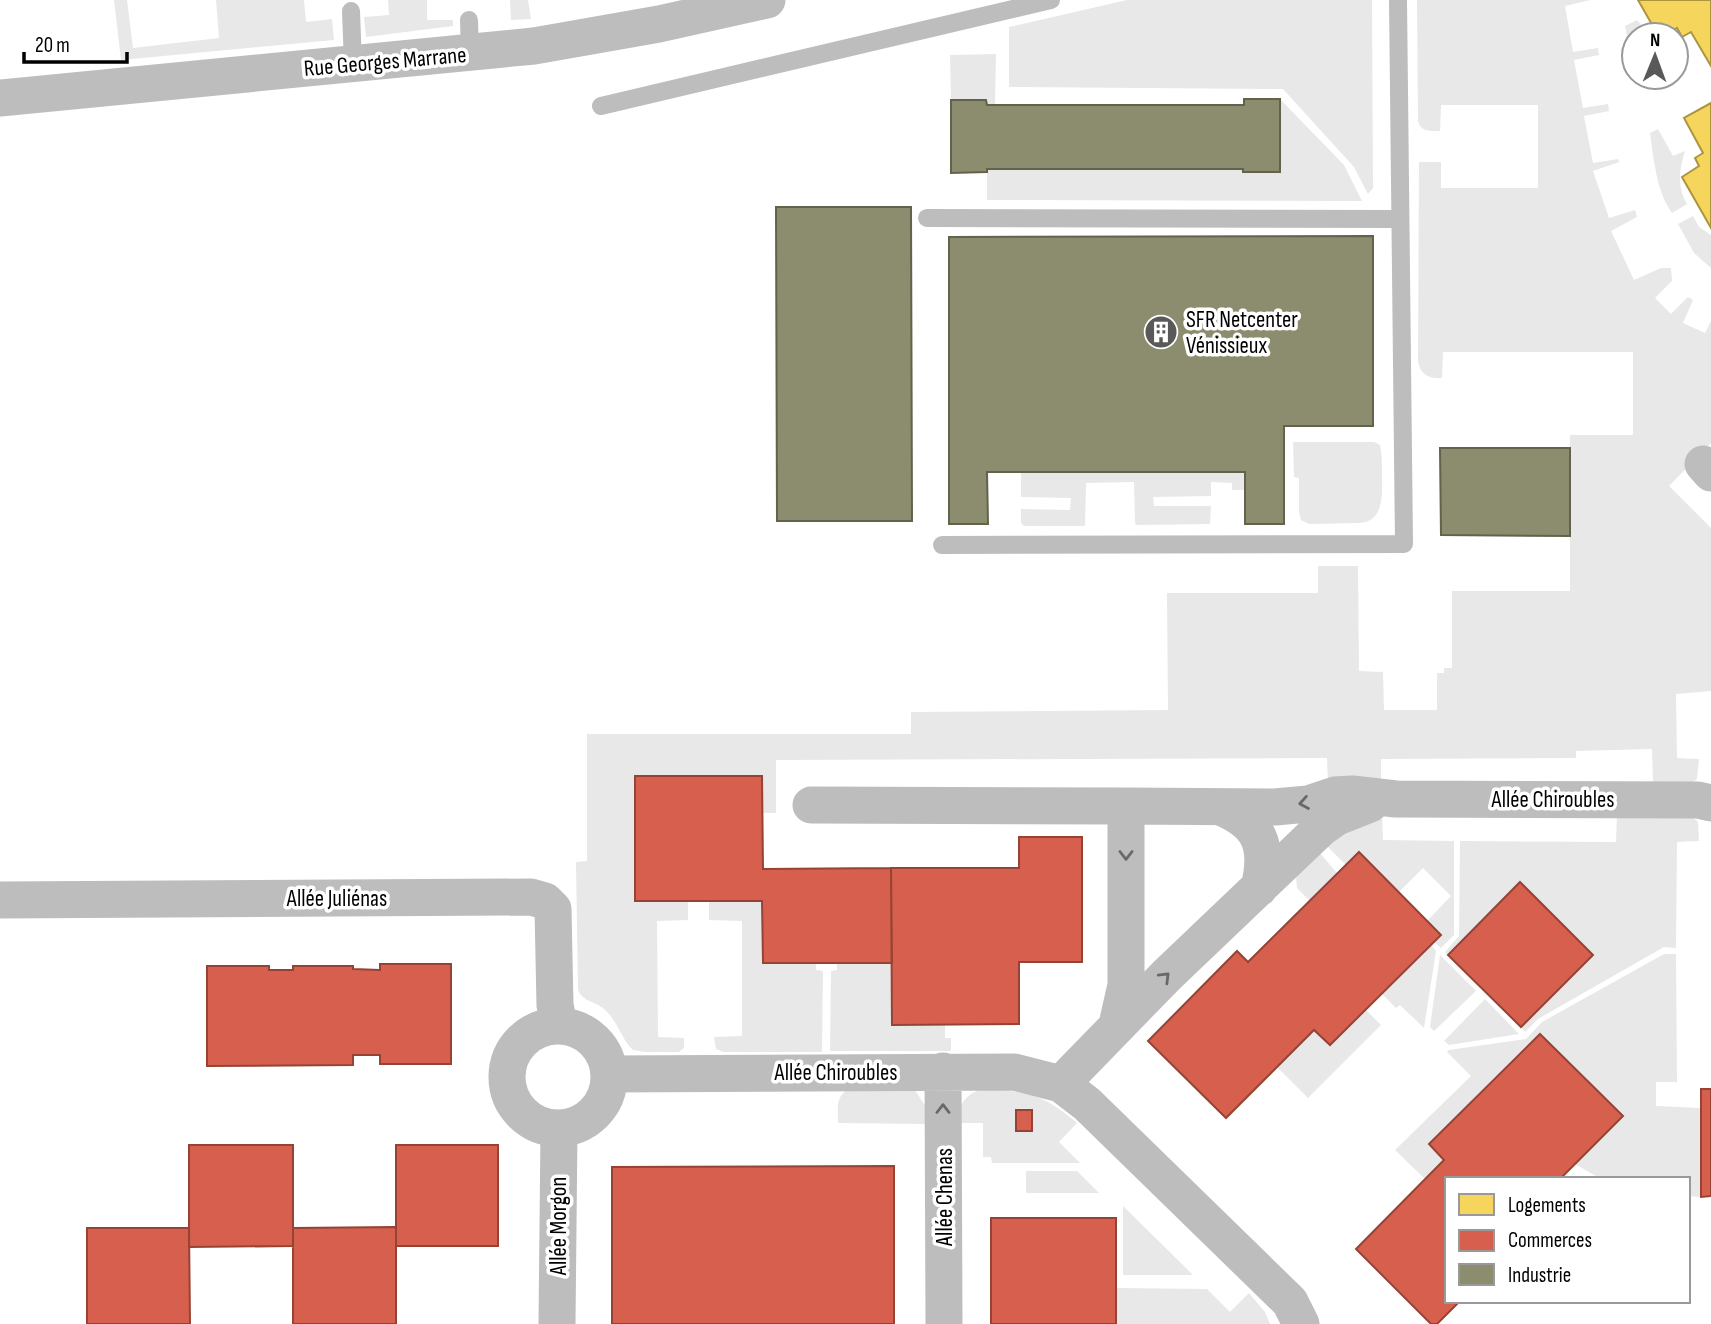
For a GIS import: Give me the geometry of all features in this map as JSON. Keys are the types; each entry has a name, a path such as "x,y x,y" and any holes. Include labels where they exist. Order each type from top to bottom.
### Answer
{"street":[{"name":"Rue Georges Marrane","path":"0,98 353,64 470,37 606,34 767,0"},
{"name":"Allée Chiroubles","path":"811,805 1275,807 1308,804 1335,795 1352,794 1396,799 1698,800 1711,803"},
{"name":"Allée Chiroubles","path":"1061,1084 1117,1025 1320,829 1363,805 1396,799"},
{"path":"1117,1025 1126,985 1126,806"},
{"path":"1220,807 1239,814 1253,828 1261,845 1265,864 1259,888"},
{"name":"Allée Juliénas","path":"0,900 531,897 545,901 553,909 555,1005 559,1025"},
{"path":"559,1025 578,1029 594,1039 605,1055 610,1074 605,1098 590,1118 575,1126 559,1129 535,1122 515,1106 508,1091 506,1072 512,1054 524,1038 540,1028 559,1025"},
{"name":"Allée Chenas","path":"943,1071 944,1324"},
{"name":"Allée Chiroubles","path":"610,1074 1014,1072 1061,1084 1087,1104 1290,1302 1301,1324"},
{"name":"Allée Morgon","path":"557,1324 559,1129"}],"lane":[{"path":"601,106 1051,0"},
{"path":"942,545 1404,544 1398,0"},
{"path":"351,11 353,64"},
{"path":"927,218 1401,219"}],"shaded area":[{"path":"114,0 127,0 133,48 219,38 216,0 304,0 306,22 332,19 334,40 121,60"},
{"path":"388,0 427,0 427,20 453,20 453,26 366,37 364,17 389,15"},
{"path":"510,0 528,0 531,19 511,20"},
{"path":"1127,0 1372,0 1373,188 1368,194 1354,167 1283,89 1009,87 1009,27"},
{"path":"1417,0 1590,0 1565,6 1573,52 1598,48 1599,55 1574,60 1583,108 1608,104 1609,111 1584,116 1593,163 1618,159 1619,162 1593,171 1609,218 1635,210 1637,217 1611,231 1634,280 1661,268 1671,268 1672,281 1655,298 1671,314 1688,297 1693,300 1683,323 1705,333 1711,321 1711,443 1669,486 1711,528 1711,691 1676,694 1677,758 1699,759 1697,779 1691,783 1653,783 1652,749 1576,751 1576,758 1381,759 1381,784 1328,784 1327,758 776,760 776,813 762,813 762,776 635,776 635,901 688,901 688,920 657,921 658,1037 684,1038 684,1048 679,1052 633,1050 609,1014 601,1006 583,997 578,990 576,862 587,861 587,734 911,734 911,712 1168,710 1167,593 1318,593 1318,566 1358,566 1359,671 1383,672 1384,710 1437,710 1437,673 1444,673 1444,668 1452,668 1452,591 1570,591 1570,435 1633,435 1633,352 1443,352 1442,378 1429,377 1421,370 1418,361 1419,162 1441,162 1441,188 1538,188 1538,105 1441,105 1440,131 1421,127 1418,121"},
{"path":"996,54 995,105 987,105 986,100 951,100 950,55"},
{"path":"1280,99 1344,165 1362,201 987,200 987,169 1243,169 1244,172 1280,172"},
{"path":"1658,129 1673,156 1685,151 1680,178 1687,204 1672,213 1662,195 1654,164 1650,133"},
{"path":"1693,216 1699,227 1711,235 1711,268 1694,253 1678,224"},
{"path":"1293,442 1374,442 1380,445 1382,497 1374,518 1359,523 1309,524 1301,520 1299,478 1294,477"},
{"path":"1021,472 1245,472 1245,490 1232,490 1232,483 1211,482 1211,496 1153,497 1154,506 1211,506 1210,524 1137,525 1134,482 1086,483 1085,526 1024,526 1021,523 1021,509 1070,510 1071,498 1021,497"},
{"path":"1382,815 1383,840 1454,841 1454,935 1441,948 1434,942 1441,934 1427,921 1451,896 1423,868 1399,892 1346,865 1326,845 1346,826"},
{"path":"1617,815 1690,815 1698,822 1699,841 1677,842 1676,948 1664,947 1538,1019 1525,1032 1521,1027 1593,954 1520,883 1448,955 1445,952 1459,936 1460,841 1616,842"},
{"path":"1319,852 1337,873 1310,901 1297,888 1296,877"},
{"path":"709,901 762,901 763,962 816,962 816,970 823,971 822,1052 723,1052 716,1049 714,1037 742,1036 742,921 709,920"},
{"path":"1431,945 1436,951 1424,1028 1400,1005 1396,1008 1382,994"},
{"path":"1664,954 1676,954 1677,1082 1656,1082 1656,1106 1701,1108 1701,1197 1690,1196 1690,1177 1598,1177 1575,1164 1623,1116 1430,1144 1444,1160 1425,1179 1395,1150 1471,1076 1447,1052 1449,1050 1526,1039 1542,1022"},
{"path":"1440,955 1476,991 1434,1031 1430,1027"},
{"path":"837,963 892,963 892,1025 945,1025 945,1038 951,1038 951,1051 830,1051 831,971 837,970"},
{"path":"1485,999 1519,1034 1449,1045 1444,1041"},
{"path":"1366,1010 1381,1025 1308,1098 1277,1067 1314,1030 1330,1045"},
{"path":"849,1089 915,1090 927,1109 928,1124 838,1123 839,1099"},
{"path":"982,1089 1034,1096 1065,1113 1077,1123 1059,1142 1080,1163 992,1163 991,1157 983,1157 983,1123 956,1123 963,1102"},
{"path":"1026,1171 1077,1171 1099,1193 1026,1193"},
{"path":"1123,1206 1186,1268 1193,1275 1123,1275"},
{"path":"1116,1288 1207,1289 1230,1312 1249,1293 1265,1312 1270,1324 1116,1324"}],"building: Logements":[{"path":"1638,0 1711,0 1711,66 1690,33 1690,21 1650,21"},
{"path":"1711,103 1711,228 1682,177 1699,166 1695,158 1703,153 1684,118"}],"building: Commerces":[{"path":"635,776 762,776 763,869 891,868 892,963 763,963 762,901 635,901"},
{"path":"1019,837 1082,837 1082,962 1019,962 1019,1024 892,1025 891,868 1019,868"},
{"path":"1359,852 1441,935 1330,1045 1314,1030 1226,1118 1148,1041 1237,951 1248,962"},
{"path":"1520,882 1593,955 1521,1027 1448,955"},
{"path":"380,964 451,964 451,1064 380,1064 380,1055 353,1055 353,1065 207,1066 207,966 269,966 269,970 293,970 293,966 353,966 353,969 380,970"},
{"path":"1540,1034 1623,1116 1562,1177 1445,1177 1445,1303 1458,1303 1437,1324 1431,1324 1356,1249 1444,1160 1429,1144"},
{"path":"1701,1089 1711,1089 1711,1196 1701,1197"},
{"path":"1016,1110 1032,1110 1032,1131 1016,1131"},
{"path":"189,1145 293,1145 293,1246 189,1247"},
{"path":"396,1145 498,1145 498,1246 396,1246"},
{"path":"894,1166 894,1324 612,1324 612,1167"},
{"path":"991,1218 1116,1218 1116,1324 991,1324"},
{"path":"396,1227 396,1324 293,1324 293,1228"},
{"path":"87,1228 189,1228 190,1324 87,1324"}],"building: Industrie":[{"path":"1244,99 1280,99 1280,172 1243,172 1243,169 987,169 987,172 951,173 951,100 986,100 987,105 1244,105"},
{"path":"776,207 911,207 912,521 777,521"},
{"name":"SFR Netcenter Vénissieux","path":"1373,236 1373,426 1284,426 1284,524 1245,524 1245,472 987,472 988,524 949,524 949,237"},
{"path":"1440,448 1570,448 1570,536 1441,535"}],"place":[{"name":"SFR Netcenter Vénissieux","path":"1161,332"}]}
